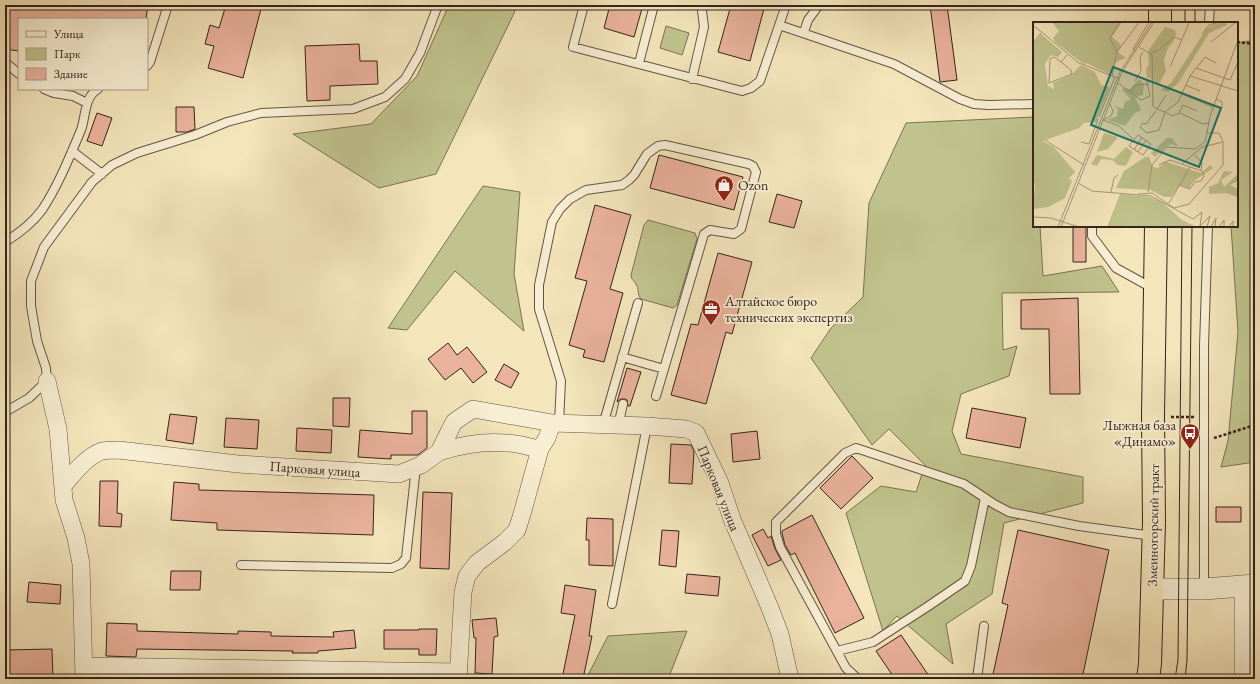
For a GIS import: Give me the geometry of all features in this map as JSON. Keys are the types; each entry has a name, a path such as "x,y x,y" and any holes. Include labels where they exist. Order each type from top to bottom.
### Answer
{"highway":[{"path":"1160,5 1160,22"},
{"name":"Змеиногорский тракт","path":"1148,679 1150,664 1154,536 1154,289 1156,227"}],"street":[{"path":"47,381 58,429 64,500 76,538 81,564 84,673 459,675 463,592 467,576 477,563 505,542 517,530 540,449 555,423"},
{"name":"Парковая улица","path":"63,486 76,469 88,460 102,452 118,450 238,464 399,474 416,467 439,452 454,422 473,409 555,423 610,426 647,426 686,429 696,433 720,483 732,519 780,634 790,679"},
{"path":"439,452 463,445 485,443 507,443 540,449"},
{"path":"1152,589 1204,589 1249,586 1243,672 1249,679"}],"lane":[{"path":"148,65 168,5"},
{"path":"5,412 29,398 47,381 46,368 37,341 31,306 31,281 44,247 92,182 112,165 137,153 195,135 227,122 261,113 353,109 385,97 405,79 420,53 438,5"},
{"path":"584,5 573,47 742,91 756,86 760,81 786,5"},
{"path":"639,64 654,5"},
{"path":"692,79 704,27 702,11 703,5"},
{"path":"804,32 808,20 819,5"},
{"path":"1209,22 1210,5"},
{"path":"779,25 804,32 894,64 974,104 1033,104"},
{"path":"5,62 18,73"},
{"path":"46,90 54,93 72,96 87,103"},
{"path":"5,242 27,225 42,210 72,151 82,128 87,103 96,90"},
{"path":"555,423 561,381 539,309 539,285 552,222 560,209 570,199 586,190 622,185 634,175 650,150 658,146 665,145 749,164 753,166 756,172 741,229 734,234 710,230 704,234 656,396"},
{"path":"72,151 102,174"},
{"path":"1092,227 1092,236 1116,268 1154,289"},
{"path":"1204,589 1204,346 1208,227"},
{"path":"610,426 622,357 638,303"},
{"path":"622,357 664,369"},
{"path":"610,426 623,404"},
{"path":"612,604 647,426"},
{"path":"858,679 846,668 780,547 776,534 776,522 845,453 856,448 964,484 1010,512 1079,526 1154,536"},
{"path":"241,565 392,568 401,564 406,558 416,467"},
{"path":"837,651 873,642 965,581 971,566 985,498"},
{"path":"977,679 984,626"}],"path":[{"path":"1238,42 1255,44"},
{"path":"1170,417 1196,417"},
{"path":"1204,442 1255,425"}],"green space":[{"path":"449,5 518,5 436,174 379,188 293,134 371,124 417,76"},
{"path":"666,26 689,33 682,55 660,48"},
{"path":"1255,40 1255,462 1221,467 1228,441 1238,332 1231,227 1238,227 1238,43"},
{"path":"1033,117 1033,227 1040,227 1043,276 1102,266 1119,292 1002,293 1003,350 1017,346 1009,376 961,394 952,431 961,454 1083,477 1083,503 1004,523 992,594 946,624 953,664 897,616 883,631 846,513 881,486 916,492 925,465 889,429 872,445 811,358 831,328 863,297 869,203 906,123"},
{"path":"483,186 520,192 514,274 524,331 455,271 407,330 388,328"},
{"path":"648,220 695,233 697,239 677,305 673,308 641,299 637,286 631,277 644,225"},
{"path":"687,631 668,679 586,679 608,636"}],"building":[{"path":"5,5 148,5 146,18 18,18 18,51 5,49"},
{"path":"226,5 262,5 243,78 208,68 214,46 205,44 210,25 219,28"},
{"path":"610,5 643,5 634,37 604,28"},
{"path":"731,5 765,5 750,61 718,52"},
{"path":"930,5 947,5 957,80 940,82"},
{"path":"359,44 360,61 377,61 378,84 330,86 330,100 307,101 305,46"},
{"path":"176,107 194,107 195,129 187,132 176,132"},
{"path":"97,113 112,118 102,146 87,141"},
{"path":"659,155 743,177 734,210 650,188"},
{"path":"777,194 802,201 794,228 769,222"},
{"path":"595,205 631,215 610,289 623,293 604,362 583,357 585,350 569,345 587,281 575,278"},
{"path":"1073,227 1086,227 1086,262 1073,262"},
{"path":"718,253 752,262 732,334 726,332 706,404 671,395 691,324 698,325"},
{"path":"1078,298 1080,394 1050,394 1049,329 1021,329 1021,300"},
{"path":"448,343 457,355 467,347 487,372 473,383 461,368 445,380 428,359"},
{"path":"504,364 519,373 511,388 495,380"},
{"path":"627,368 641,372 630,406 628,406 627,400 625,399 621,399 617,402"},
{"path":"333,398 350,398 349,427 333,426"},
{"path":"972,408 1026,418 1020,448 966,438"},
{"path":"412,411 427,411 427,448 418,455 391,455 391,459 358,457 360,430 412,434"},
{"path":"170,414 197,417 193,444 166,440"},
{"path":"226,418 259,420 257,449 224,447"},
{"path":"297,428 332,430 331,453 296,451"},
{"path":"757,431 760,459 733,462 731,434"},
{"path":"671,444 691,445 694,451 692,484 669,483"},
{"path":"852,456 873,478 841,509 820,488"},
{"path":"100,481 118,481 117,513 122,514 121,527 99,526"},
{"path":"174,482 199,484 199,490 374,495 373,535 217,530 217,523 171,520"},
{"path":"423,492 452,493 449,569 420,568"},
{"path":"1216,507 1241,507 1241,522 1216,522"},
{"path":"812,515 864,618 835,633 795,553 791,555 785,545 782,533 782,531"},
{"path":"587,518 613,519 613,566 589,565 589,540 586,540"},
{"path":"763,529 768,538 771,536 775,549 781,560 768,566 752,535"},
{"path":"662,530 679,531 676,567 659,565"},
{"path":"1018,530 1109,550 1082,679 992,679 1008,605 1002,603"},
{"path":"171,571 201,571 200,590 170,590"},
{"path":"687,574 720,577 718,596 685,593"},
{"path":"29,582 61,585 60,604 27,602"},
{"path":"565,585 596,590 589,636 592,636 583,679 562,679 575,615 561,613"},
{"path":"496,618 498,636 494,637 492,674 475,673 476,638 474,638 472,620"},
{"path":"107,623 137,624 137,631 238,634 238,631 271,632 271,636 334,637 333,632 354,630 356,648 318,651 318,653 292,653 293,651 137,649 136,657 106,656"},
{"path":"437,629 436,655 419,655 419,649 384,649 384,630"},
{"path":"901,635 931,679 895,679 876,651"},
{"path":"52,649 53,679 5,679 5,650"},
{"path":"112,676 135,677 135,679 112,679"}],"tram line":[{"path":"1185,5 1185,22"},
{"path":"1195,5 1195,22"},
{"path":"1175,679 1178,660 1182,227"},
{"path":"1185,679 1187,660 1192,227"}],"place":[{"name":"Ozon","path":"724,202"},
{"name":"Алтайское бюро технических экспертиз","path":"711,326"},
{"name":"Лыжная база «Динамо»","path":"1190,450"}]}
